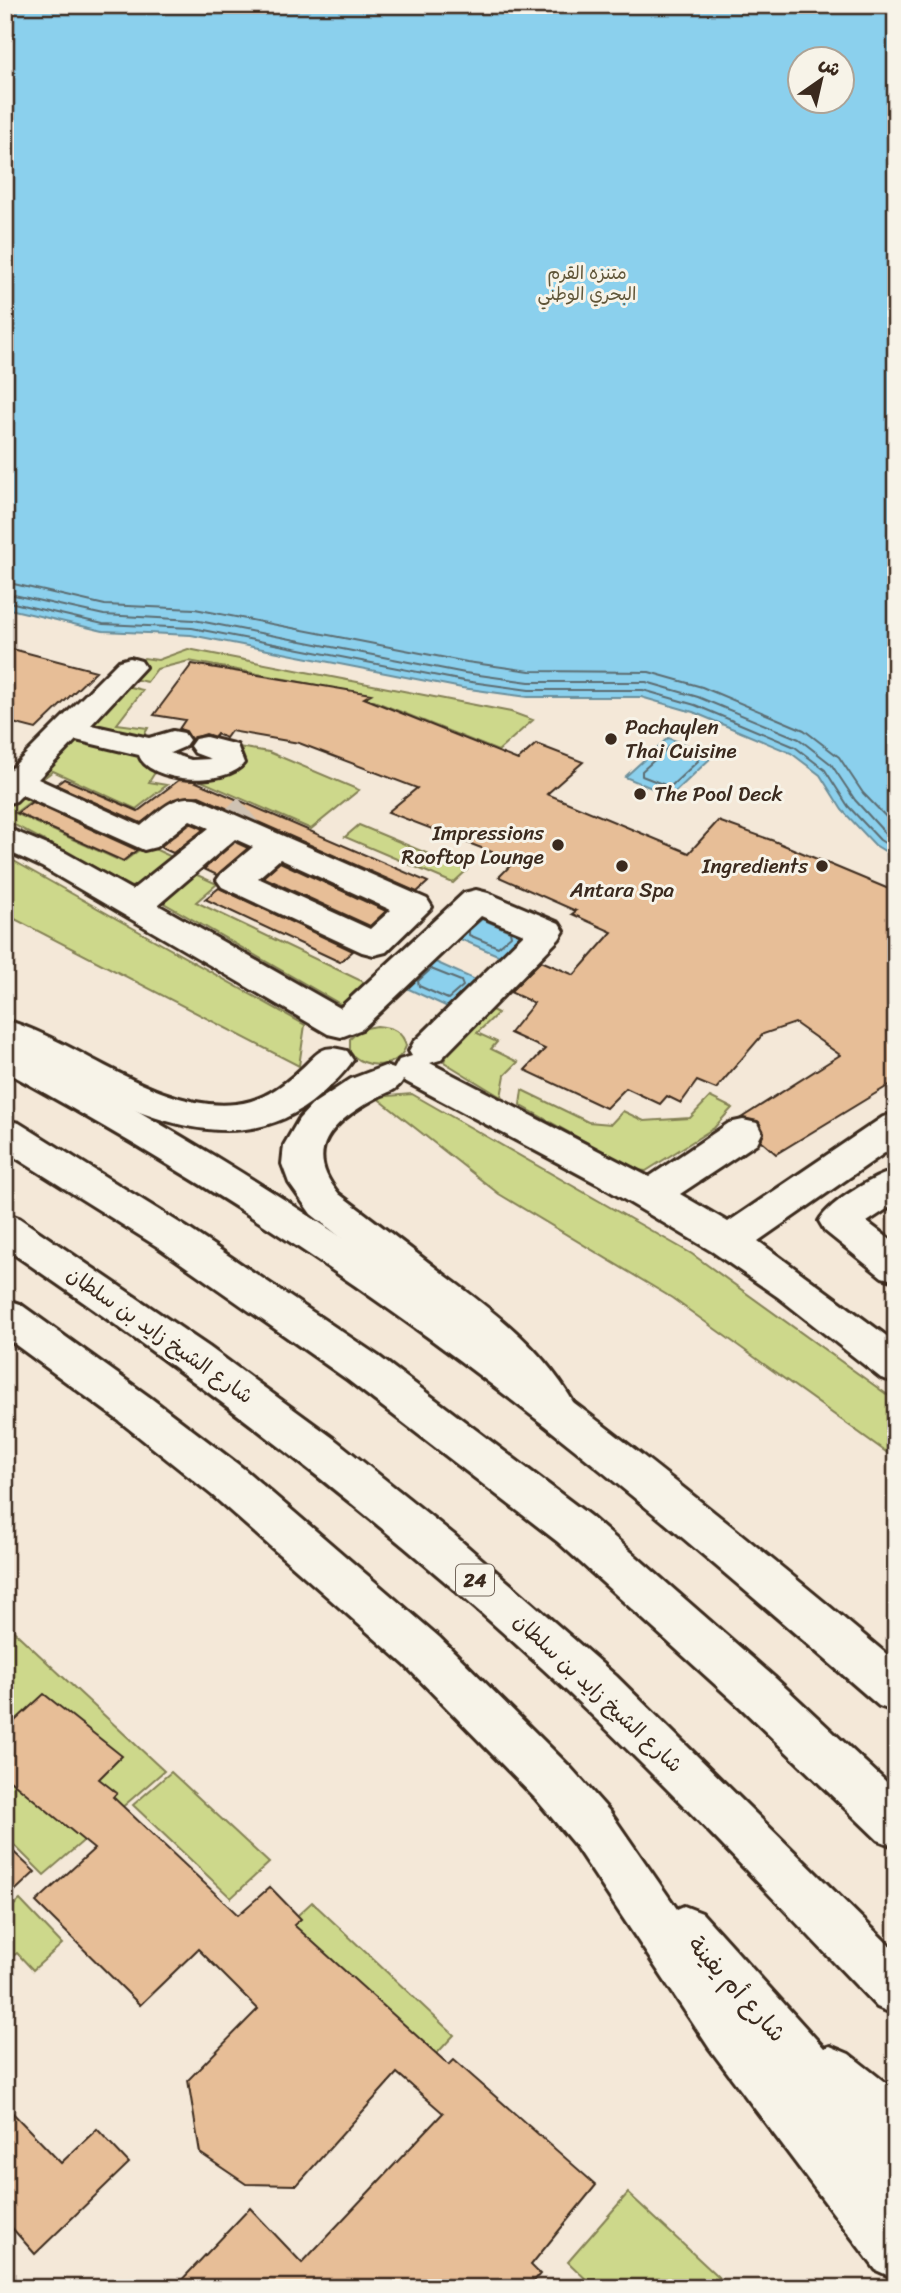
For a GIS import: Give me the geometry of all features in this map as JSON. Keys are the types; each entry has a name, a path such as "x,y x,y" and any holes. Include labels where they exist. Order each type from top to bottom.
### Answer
{"main road":[{"path":"130,667 11,788 144,841 187,806 276,845 415,907 374,944 234,880 276,845"},
{"path":"68,729 164,745 155,758 164,763 207,771 220,769 228,763 226,752 206,746"},
{"path":"135,906 224,832"},
{"path":"5,837 54,860 345,1022 372,1013 408,1047 769,1269 896,1366"},
{"path":"408,1047 355,1075 334,1060 330,1040 345,1022 476,901 547,932 354,1093 341,1102 306,1135 300,1160 306,1181 325,1204 498,1338 526,1368 556,1410"},
{"path":"394,926 431,943"},
{"path":"5,1032 161,1107 204,1118 249,1116 281,1104 295,1096 334,1060"},
{"path":"5,1055 123,1121 322,1244 466,1343 556,1410 786,1597 896,1692"},
{"path":"728,1242 896,1126"},
{"path":"5,1133 172,1237 363,1368 574,1529 757,1692 896,1824"},
{"path":"649,1196 743,1133"},
{"path":"896,1184 839,1221 896,1266"},
{"name":"شارع الشيخ زايد بن سلطان","path":"5,1228 104,1293 297,1433 496,1597 676,1765 896,1989"},
{"path":"5,1314 123,1400 228,1482 412,1642 480,1707 553,1783 592,1828 729,2030 896,2250"},
{"name":"شارع أم يفينة","path":"592,1828 775,2032 877,2109 890,2152"}],"green space":[{"path":"188,649 511,712 533,720 498,751 349,691 189,661 157,669 147,682 128,678 144,658 158,660"},
{"path":"122,685 143,690 117,724 148,728 143,737 161,740 81,728"},
{"path":"72,735 143,751 159,766 149,782 167,785 136,809 53,771 41,780 35,777"},
{"path":"232,746 269,752 359,790 311,829 201,781"},
{"path":"19,796 32,797 31,801 15,813 123,862 146,845 174,858 140,885 131,887 5,820 5,807"},
{"path":"359,825 467,870 453,883 345,837"},
{"path":"5,856 305,1025 299,1066 5,914"},
{"path":"195,874 217,884 196,902 372,986 355,1002 342,1005 162,902"},
{"path":"484,1006 498,1013 477,1033 497,1042 491,1049 518,1062 505,1075 501,1097 444,1062 449,1042"},
{"path":"377,1026 396,1031 406,1046 396,1060 380,1065 364,1062 350,1052 350,1039 361,1029"},
{"path":"522,1090 588,1122 611,1124 623,1111 644,1121 690,1118 710,1097 732,1108 714,1128 646,1171 636,1170 520,1105"},
{"path":"412,1094 692,1254 896,1401 896,1459 672,1298 499,1194 376,1097"},
{"path":"5,1623 164,1771 44,1875 5,1836"},
{"path":"171,1772 269,1863 231,1898 133,1805"},
{"path":"20,1900 62,1944 33,1970 17,1953 5,1962 5,1913"},
{"path":"312,1902 454,2035 428,2063 285,1927"},
{"path":"628,2193 730,2288 595,2288 568,2262"}],"water":[{"name":"متنزه القرم البحري الوطني","path":"5,5 896,5 896,858 875,845 842,810 820,775 791,753 693,712 641,697 528,697 462,688 191,635 103,631 5,608"},
{"path":"668,738 714,755 671,796 625,777"},
{"path":"480,911 527,931 500,956 453,936"},
{"path":"431,960 478,981 450,1008 402,986"}],"building":[{"path":"5,647 96,671 36,729 5,721"},
{"path":"192,664 371,694 364,698 518,760 536,744 583,762 547,794 689,853 718,821 774,841 896,892 896,1081 776,1154 761,1141 764,1132 759,1122 741,1118 840,1055 795,1023 763,1034 716,1089 697,1081 681,1103 667,1096 660,1104 626,1088 606,1108 525,1070 545,1049 510,1033 534,1003 510,992 541,961 574,975 612,932 572,914 576,911 499,877 515,861 388,812 417,788 299,743 231,731 226,738 217,734 215,737 206,734 191,739 186,731 179,729 185,720 154,715"},
{"path":"64,779 138,811 179,780 194,781 428,882 417,892 199,796 174,799 141,823 56,785"},
{"path":"32,802 137,850 123,861 17,813"},
{"path":"190,823 204,829 173,853 160,847"},
{"path":"235,842 248,848 217,875 204,869"},
{"path":"280,862 386,911 370,926 263,877"},
{"path":"219,888 353,951 340,962 205,899"},
{"path":"44,1694 122,1756 99,1779 117,1793 113,1797 238,1915 270,1887 301,1919 294,1925 449,2065 454,2060 596,2185 531,2265 540,2274 528,2288 174,2288 250,2208 302,2263 443,2113 397,2073 297,2185 246,2184 200,2153 188,2080 258,2009 198,1949 140,2005 36,1902 94,1849 5,1776 5,1730"},
{"path":"5,1844 35,1872 5,1900"},
{"path":"5,2105 61,2163 97,2129 129,2163 35,2254 5,2220"}],"tunnel":[{"path":"224,832 258,803"}],"place":[{"name":"Pachaylen Thai Cuisine","path":"611,739"},
{"name":"The Pool Deck","path":"640,794"},
{"name":"Impressions Rooftop Lounge","path":"558,845"},
{"name":"Antara Spa","path":"622,866"},
{"name":"Ingredients","path":"822,866"}]}
